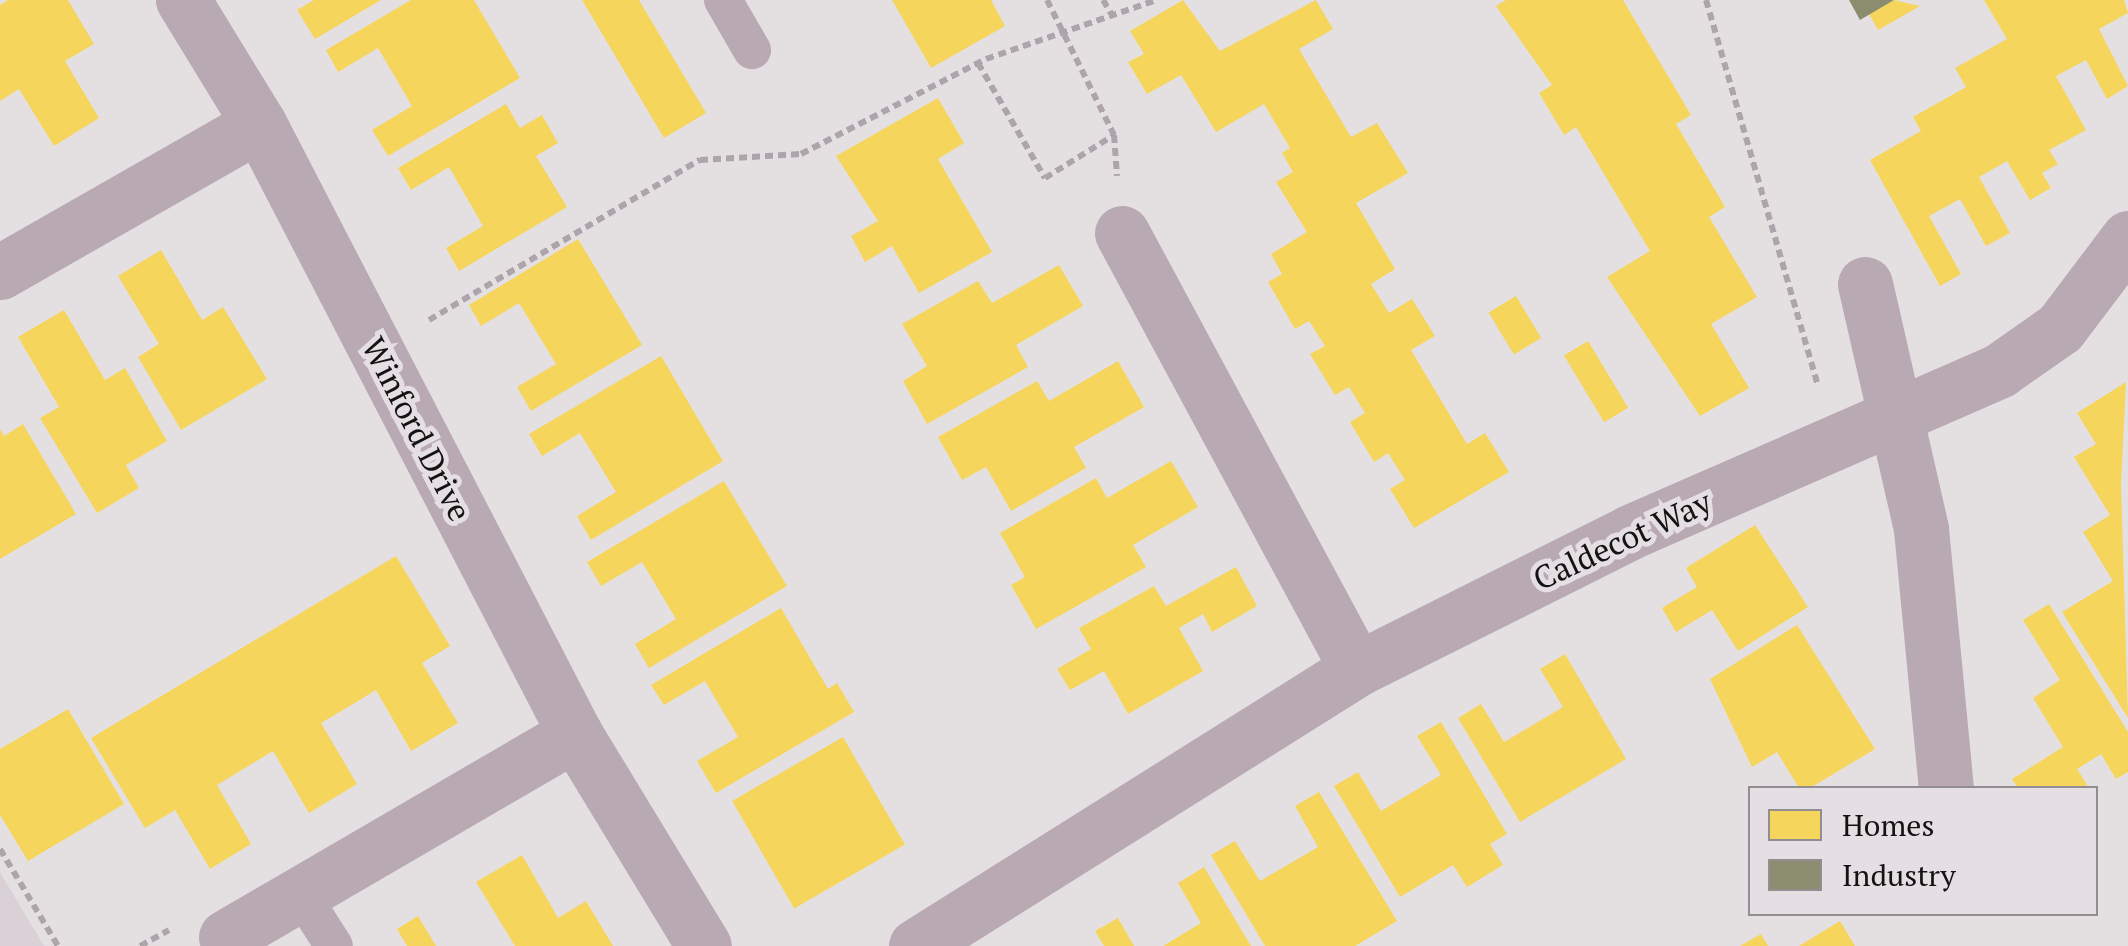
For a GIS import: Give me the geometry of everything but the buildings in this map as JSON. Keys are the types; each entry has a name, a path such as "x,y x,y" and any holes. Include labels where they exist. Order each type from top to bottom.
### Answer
{"street":[{"name":"Winford Drive","path":"184,0 258,124 575,734 704,946"},
{"path":"0,272 258,124"},
{"path":"1122,233 1356,669"},
{"name":"Caldecot Way","path":"916,946 1356,669 1630,532 1893,421 2046,340 2128,238"},
{"path":"1864,284 1921,528 1946,786"},
{"path":"226,938 575,734"}],"lane":[{"path":"723,0 752,50"},
{"path":"302,896 334,946"}],"path":[{"path":"1047,0 1064,31 1068,57 1114,135 1122,233"},
{"path":"1103,0 1112,15"},
{"path":"377,351 700,160 801,154 978,63 1156,0"},
{"path":"1706,0 1836,445"},
{"path":"978,63 1046,178 1114,135"},
{"path":"0,849 58,946"}],"shaded area":[{"path":"0,872 44,946 0,946"}]}
